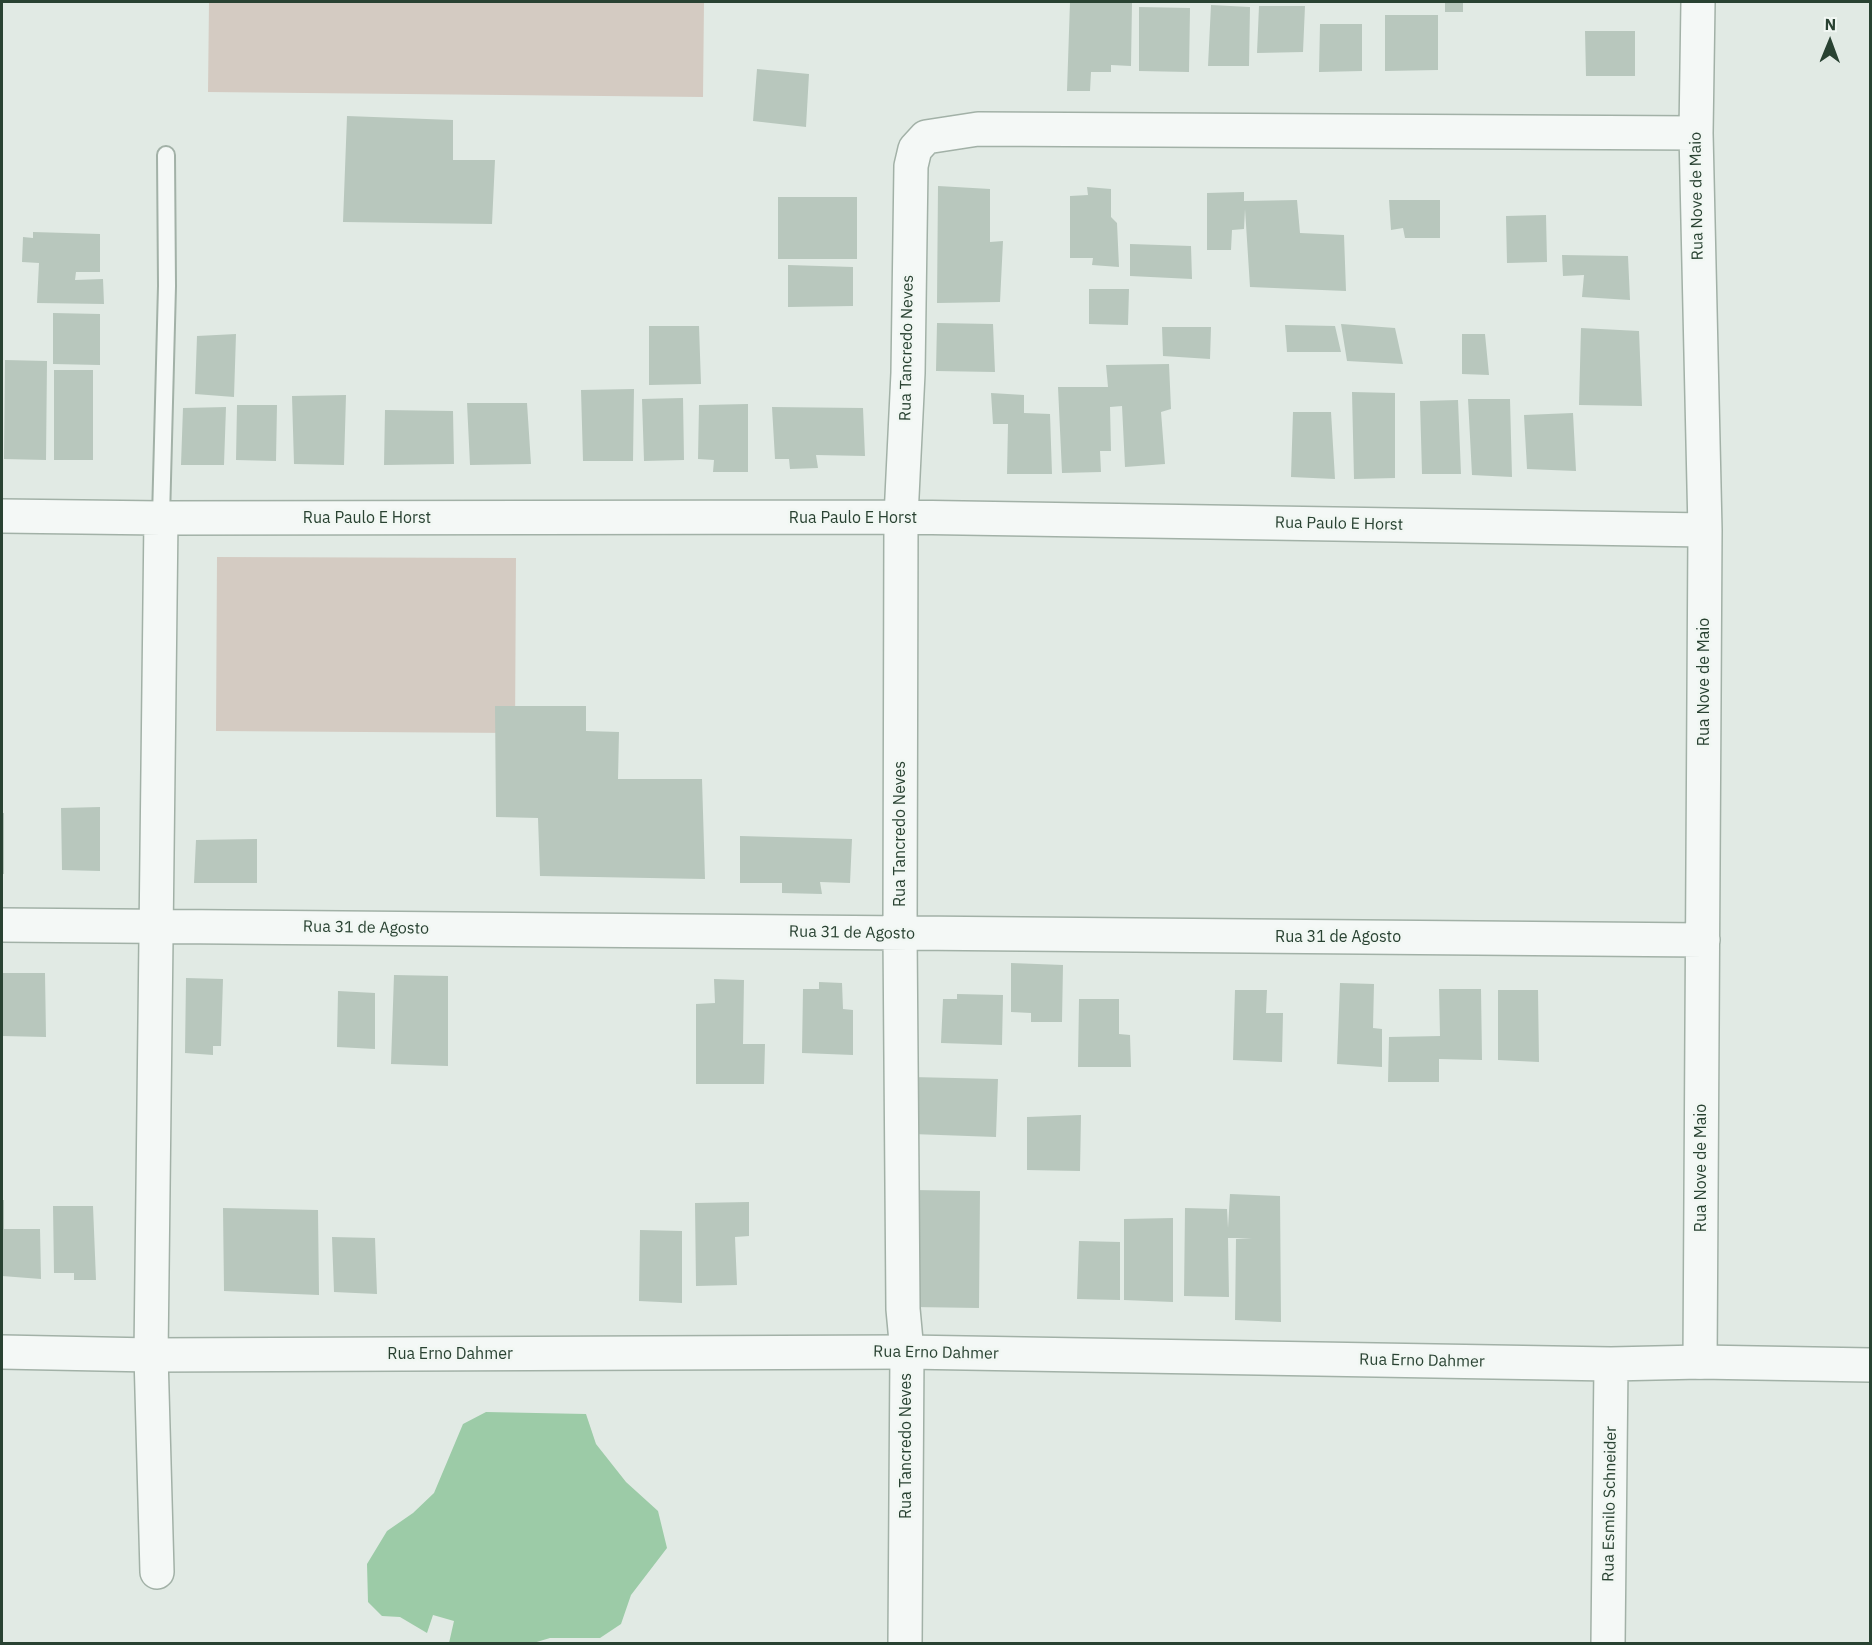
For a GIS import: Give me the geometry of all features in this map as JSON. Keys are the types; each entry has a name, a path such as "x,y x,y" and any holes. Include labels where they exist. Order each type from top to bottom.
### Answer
{"street":[{"name":"Rua Nove de Maio","path":"1698,2 1696,133 1705,530 1700,1362"},
{"name":"Rua Tancredo Neves","path":"905,1644 907,1352 903,1309 900,934 902,517 908,373 911,166 915,150 926,137 978,129 1696,133"},
{"name":"Rua Paulo E Horst","path":"2,516 161,518 902,517 1705,530"},
{"path":"157,1572 151,1355 161,518"},
{"name":"Rua 31 de Agosto","path":"2,925 1703,940"},
{"name":"Rua Erno Dahmer","path":"2,1352 151,1355 907,1352 1611,1364 1700,1362 1870,1365"},
{"name":"Rua Esmilo Schneider","path":"1608,1644 1611,1364"}],"lane":[{"path":"161,518 167,286 166,154"}],"shaded area":[{"path":"209,2 704,2 703,97 208,92"},
{"path":"217,557 516,558 515,733 216,731"},
{"path":"486,1412 586,1414 596,1444 626,1482 658,1511 667,1548 631,1595 621,1624 600,1638 550,1638 530,1644 449,1643 454,1621 433,1615 427,1633 400,1617 382,1616 368,1602 367,1564 387,1531 413,1513 434,1493 463,1424"}],"building":[{"path":"1070,2 1132,2 1131,66 1111,65 1111,72 1091,72 1090,91 1067,91"},
{"path":"1445,2 1463,2 1463,12 1445,12"},
{"path":"1211,5 1250,7 1249,66 1208,66"},
{"path":"1259,6 1305,6 1303,52 1257,53"},
{"path":"1139,7 1190,8 1189,72 1139,71"},
{"path":"1385,15 1438,15 1438,70 1385,71"},
{"path":"1320,24 1362,24 1362,71 1319,72"},
{"path":"1585,31 1635,31 1635,76 1586,76"},
{"path":"757,69 809,74 806,127 753,121"},
{"path":"347,116 453,120 453,160 495,160 492,224 343,222"},
{"path":"938,186 990,189 990,242 1003,241 1000,302 937,303"},
{"path":"1087,187 1111,189 1111,217 1117,223 1119,267 1092,265 1093,258 1070,258 1070,196 1088,195"},
{"path":"1244,192 1244,201 1297,200 1300,233 1344,235 1346,291 1250,287 1245,209 1244,229 1232,230 1231,250 1207,250 1207,193"},
{"path":"778,197 857,197 857,259 778,259"},
{"path":"1389,200 1440,200 1440,238 1405,238 1403,228 1391,230"},
{"path":"1546,215 1547,262 1507,263 1506,216"},
{"path":"33,232 100,234 100,272 76,272 75,280 103,279 104,304 37,303 39,263 22,262 23,237 33,238"},
{"path":"1130,244 1191,246 1192,279 1130,276"},
{"path":"1562,255 1628,256 1630,300 1582,297 1584,275 1563,276"},
{"path":"788,265 853,267 853,306 788,307"},
{"path":"1089,289 1129,289 1128,325 1089,324"},
{"path":"53,313 100,314 100,365 53,364"},
{"path":"937,323 993,324 995,372 936,371"},
{"path":"1341,324 1395,328 1403,364 1347,361"},
{"path":"1285,325 1335,326 1341,352 1287,352"},
{"path":"649,326 699,326 701,384 649,385"},
{"path":"1162,327 1211,327 1210,359 1163,356"},
{"path":"1581,328 1639,331 1642,406 1579,405"},
{"path":"236,334 234,397 195,394 197,336"},
{"path":"1462,334 1485,334 1489,375 1462,374"},
{"path":"5,360 47,361 46,460 4,459"},
{"path":"1169,364 1171,409 1161,412 1165,464 1125,467 1122,406 1110,407 1111,451 1100,451 1101,472 1062,473 1058,387 1108,387 1106,365"},
{"path":"54,370 93,370 93,460 54,460"},
{"path":"634,389 633,461 583,461 581,390"},
{"path":"1352,392 1395,393 1395,478 1354,479"},
{"path":"991,393 1024,395 1024,413 1050,414 1052,474 1007,474 1008,424 993,424"},
{"path":"346,395 344,465 294,464 292,396"},
{"path":"683,398 684,460 644,461 642,399"},
{"path":"1468,399 1510,399 1512,477 1472,475"},
{"path":"1458,400 1461,474 1422,474 1420,401"},
{"path":"467,403 527,403 531,464 470,465"},
{"path":"748,404 748,472 713,472 714,460 698,459 699,405"},
{"path":"237,405 277,405 276,461 236,460"},
{"path":"226,407 224,465 181,465 183,408"},
{"path":"772,407 863,408 865,456 816,455 818,468 790,469 789,459 775,459"},
{"path":"385,410 453,411 454,464 384,465"},
{"path":"1293,412 1331,412 1335,479 1291,477"},
{"path":"1573,413 1576,471 1527,469 1524,415"},
{"path":"495,706 586,706 586,731 619,732 618,779 702,779 705,879 540,876 538,818 496,817"},
{"path":"100,807 100,871 62,870 61,808"},
{"path":"2,813 4,813 4,874 2,874"},
{"path":"740,836 852,839 850,883 820,882 822,894 782,893 782,883 740,883"},
{"path":"257,839 257,883 194,883 196,840"},
{"path":"1011,963 1063,965 1062,1022 1031,1022 1031,1013 1011,1012"},
{"path":"3,973 45,973 46,1037 2,1036"},
{"path":"394,975 448,976 448,1066 391,1064"},
{"path":"186,978 223,979 221,1046 213,1046 213,1055 185,1053"},
{"path":"714,979 744,980 743,1044 765,1044 764,1084 696,1084 696,1004 715,1003"},
{"path":"819,982 842,983 843,1009 853,1010 853,1055 802,1053 803,989 819,989"},
{"path":"1340,983 1374,984 1373,1028 1382,1029 1382,1067 1337,1064"},
{"path":"1439,989 1481,989 1482,1060 1439,1059 1439,1082 1388,1082 1389,1037 1440,1036"},
{"path":"1235,990 1267,990 1266,1013 1283,1013 1282,1062 1233,1060"},
{"path":"1498,990 1538,990 1539,1062 1498,1060"},
{"path":"338,991 375,993 375,1049 337,1047"},
{"path":"957,994 1003,995 1002,1045 941,1043 943,999 957,999"},
{"path":"1079,999 1119,999 1119,1034 1130,1035 1131,1067 1078,1067"},
{"path":"912,1077 998,1079 996,1137 912,1134"},
{"path":"1081,1115 1080,1171 1027,1170 1027,1117"},
{"path":"913,1190 980,1191 979,1308 914,1307"},
{"path":"1230,1194 1280,1196 1281,1322 1235,1320 1236,1239 1252,1238 1228,1238 1229,1297 1184,1296 1185,1208 1227,1209 1228,1228"},
{"path":"2,1200 4,1200 4,1229 40,1229 41,1279 2,1276"},
{"path":"749,1202 749,1236 735,1237 737,1285 696,1286 695,1203"},
{"path":"53,1206 93,1206 96,1280 74,1280 74,1273 54,1273"},
{"path":"223,1208 318,1210 319,1295 224,1291"},
{"path":"1173,1218 1173,1302 1124,1300 1124,1219"},
{"path":"640,1230 682,1231 682,1303 639,1301"},
{"path":"332,1237 375,1238 377,1294 334,1292"},
{"path":"1079,1241 1120,1242 1120,1300 1077,1299"}]}
